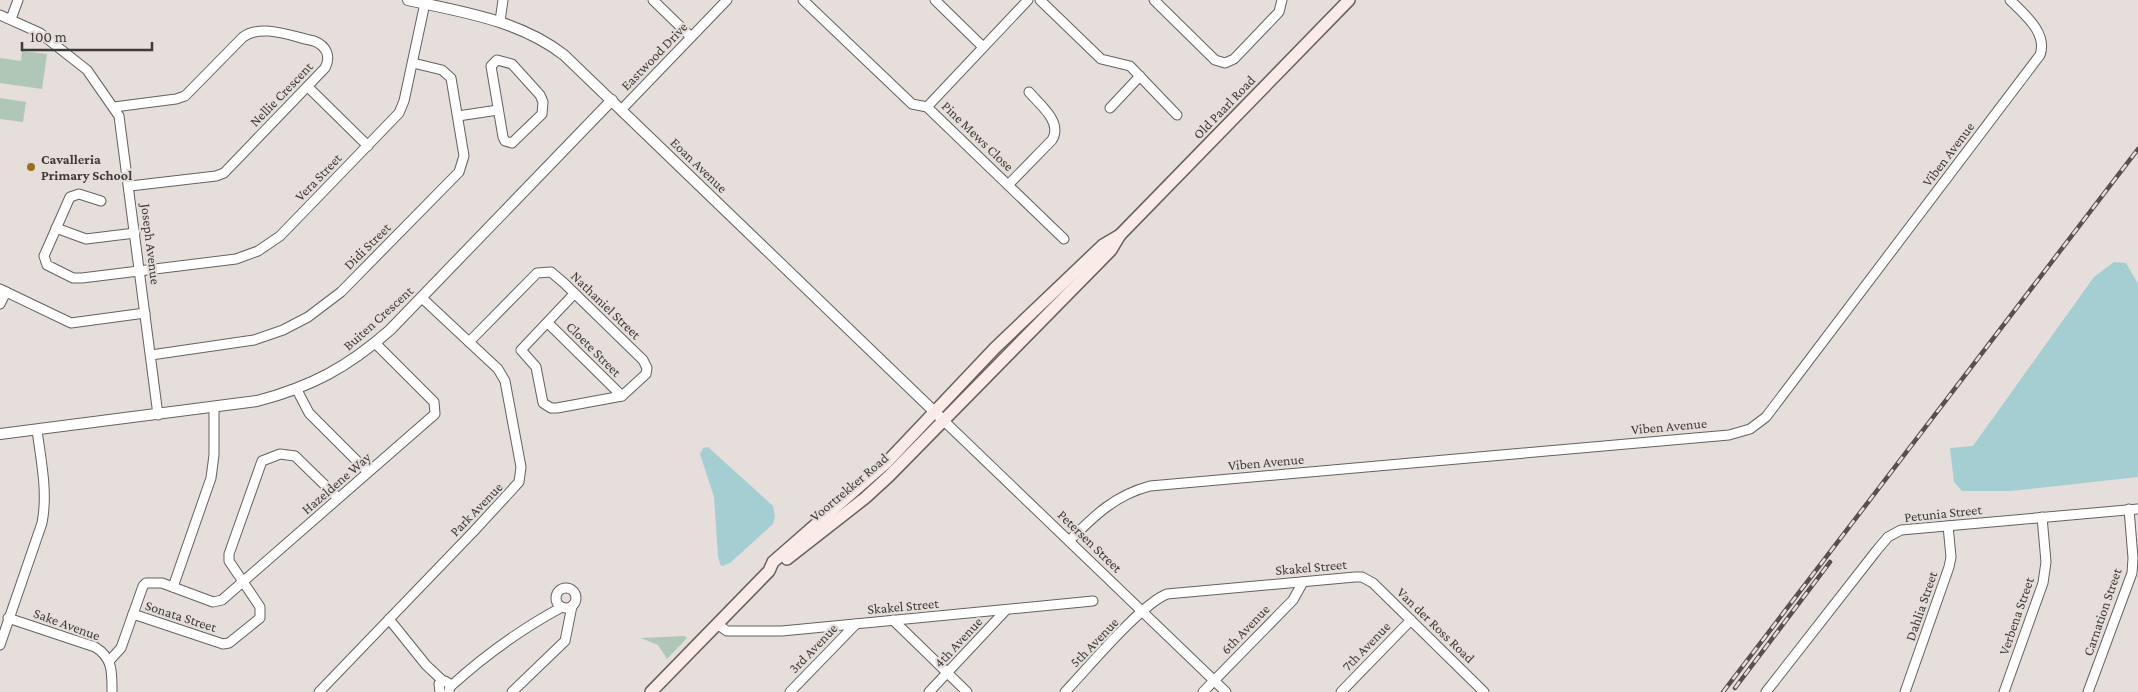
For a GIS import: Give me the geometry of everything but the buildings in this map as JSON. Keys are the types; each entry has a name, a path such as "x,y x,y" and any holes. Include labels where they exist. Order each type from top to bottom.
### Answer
{"main road":[{"name":"Old Paarl Road","path":"934,411 995,348 1103,245 1120,235 1349,0"},
{"name":"Old Paarl Road","path":"943,420 1112,250 1120,235"},
{"name":"Voortrekker Road","path":"769,571 773,562 887,462 934,411"},
{"name":"Voortrekker Road","path":"651,692 769,571 779,566 864,498 943,420"}],"street":[{"path":"10,19 18,0"},
{"name":"Eoan Avenue","path":"408,0 500,21 535,36 556,49 622,109 934,411"},
{"path":"500,21 503,0"},
{"path":"653,0 691,38"},
{"name":"Eastwood Drive","path":"622,109 727,0"},
{"name":"Pine Mews Close","path":"803,0 912,104 928,106 1064,240"},
{"path":"934,0 983,47"},
{"path":"928,106 1028,0"},
{"path":"1040,0 1101,59 1128,65 1177,115"},
{"path":"1154,0 1215,60 1225,62 1234,59 1279,12 1282,0"},
{"name":"Viben Avenue","path":"1069,540 1107,504 1128,493 1150,486 1730,435 1750,429 1766,417 2040,55 2042,45 2040,34 2010,0"},
{"name":"Vera Street","path":"101,201 73,194 44,256 47,264 77,278 236,259 258,251 280,236 368,146 401,109 413,63 425,3"},
{"name":"Joseph Avenue","path":"0,15 40,33 87,70 114,107 122,126 158,415"},
{"name":"Nellie Crescent","path":"114,107 176,99 185,96 243,37 258,31 314,41 322,45 328,56 327,65 308,88 224,173 216,176 130,186"},
{"path":"500,59 512,64 540,95 544,106 542,114 514,142 510,143 503,139 498,110 491,66 494,60 500,59"},
{"name":"Didi Street","path":"150,355 240,343 269,336 302,321 331,301 459,172 464,156 452,81 449,75 438,68 413,63"},
{"path":"1110,108 1140,76"},
{"path":"308,88 368,146"},
{"path":"1008,185 1052,140 1055,132 1051,117 1029,92"},
{"name":"Buiten Crescent","path":"0,434 258,401 296,390 344,367 375,343 422,298 612,100"},
{"path":"458,116 498,110"},
{"path":"56,228 86,239 135,233"},
{"name":"Nathaniel Street","path":"469,342 537,273 551,272 643,360 647,368 646,374 622,396"},
{"path":"0,304 3,290 71,323 145,313"},
{"path":"574,294 522,350 536,367 542,399 546,406 557,408 622,396"},
{"name":"Park Avenue","path":"319,692 519,482 521,467 508,388 498,369 422,298"},
{"name":"Cloete Street","path":"548,322 622,396"},
{"name":"Hazeldene Way","path":"133,614 146,583 162,583 218,602 368,472 435,411 434,402 375,343"},
{"path":"296,390 309,413 368,472"},
{"path":"173,587 211,478 214,454 214,408"},
{"name":"Petersen Street","path":"934,411 1226,692"},
{"path":"0,645 42,523 45,485 37,430"},
{"path":"242,582 230,566 229,554 262,461 280,454 295,456 338,498"},
{"name":"Petunia Street","path":"1766,692 1888,537 1901,530 2133,509"},
{"name":"Carnation Street","path":"2088,692 2132,573 2133,509"},
{"name":"Verbena Street","path":"2004,692 2043,583 2046,562 2042,517"},
{"name":"Dahlia Street","path":"1905,692 1949,568 1951,557 1948,526"},
{"name":"Skakel Street","path":"1142,611 1159,597 1167,594 1355,577 1367,579"},
{"name":"Van der Ross Road","path":"1367,579 1411,620 1481,691"},
{"name":"Sonata Street","path":"133,614 226,644 260,618 260,607 242,582"},
{"name":"6th Avenue","path":"1203,692 1293,600 1303,582"},
{"name":"Skakel Street","path":"718,624 727,631 742,632 856,624 1093,601"},
{"path":"389,619 445,688 544,617 564,606 569,622 567,636 561,646 512,692"},
{"name":"4th Avenue","path":"929,692 1006,610"},
{"name":"5th Avenue","path":"1066,692 1142,611"},
{"path":"110,660 121,648 133,614"},
{"name":"Sake Avenue","path":"8,618 94,647 110,660 112,692"},
{"path":"893,620 967,692"},
{"name":"7th Avenue","path":"1341,692 1411,620"},
{"name":"3rd Avenue","path":"790,692 856,624"}],"green space":[{"path":"22,51 47,54 42,89 0,83 0,58 21,61"},
{"path":"0,98 26,102 23,122 0,119"},
{"path":"684,636 687,638 667,659 658,645 641,638"}],"water":[{"path":"2114,262 2126,263 2138,284 2138,477 2011,491 1962,491 1954,482 1950,448 1973,446 2094,277"},
{"path":"708,447 773,506 775,516 773,524 730,563 722,566 718,556 714,497 700,454 703,448"}],"railway":[{"path":"1723,692 2138,149"},
{"path":"1735,688 1830,562"}],"place":[{"name":"Cavalleria Primary School","path":"31,167"}]}
